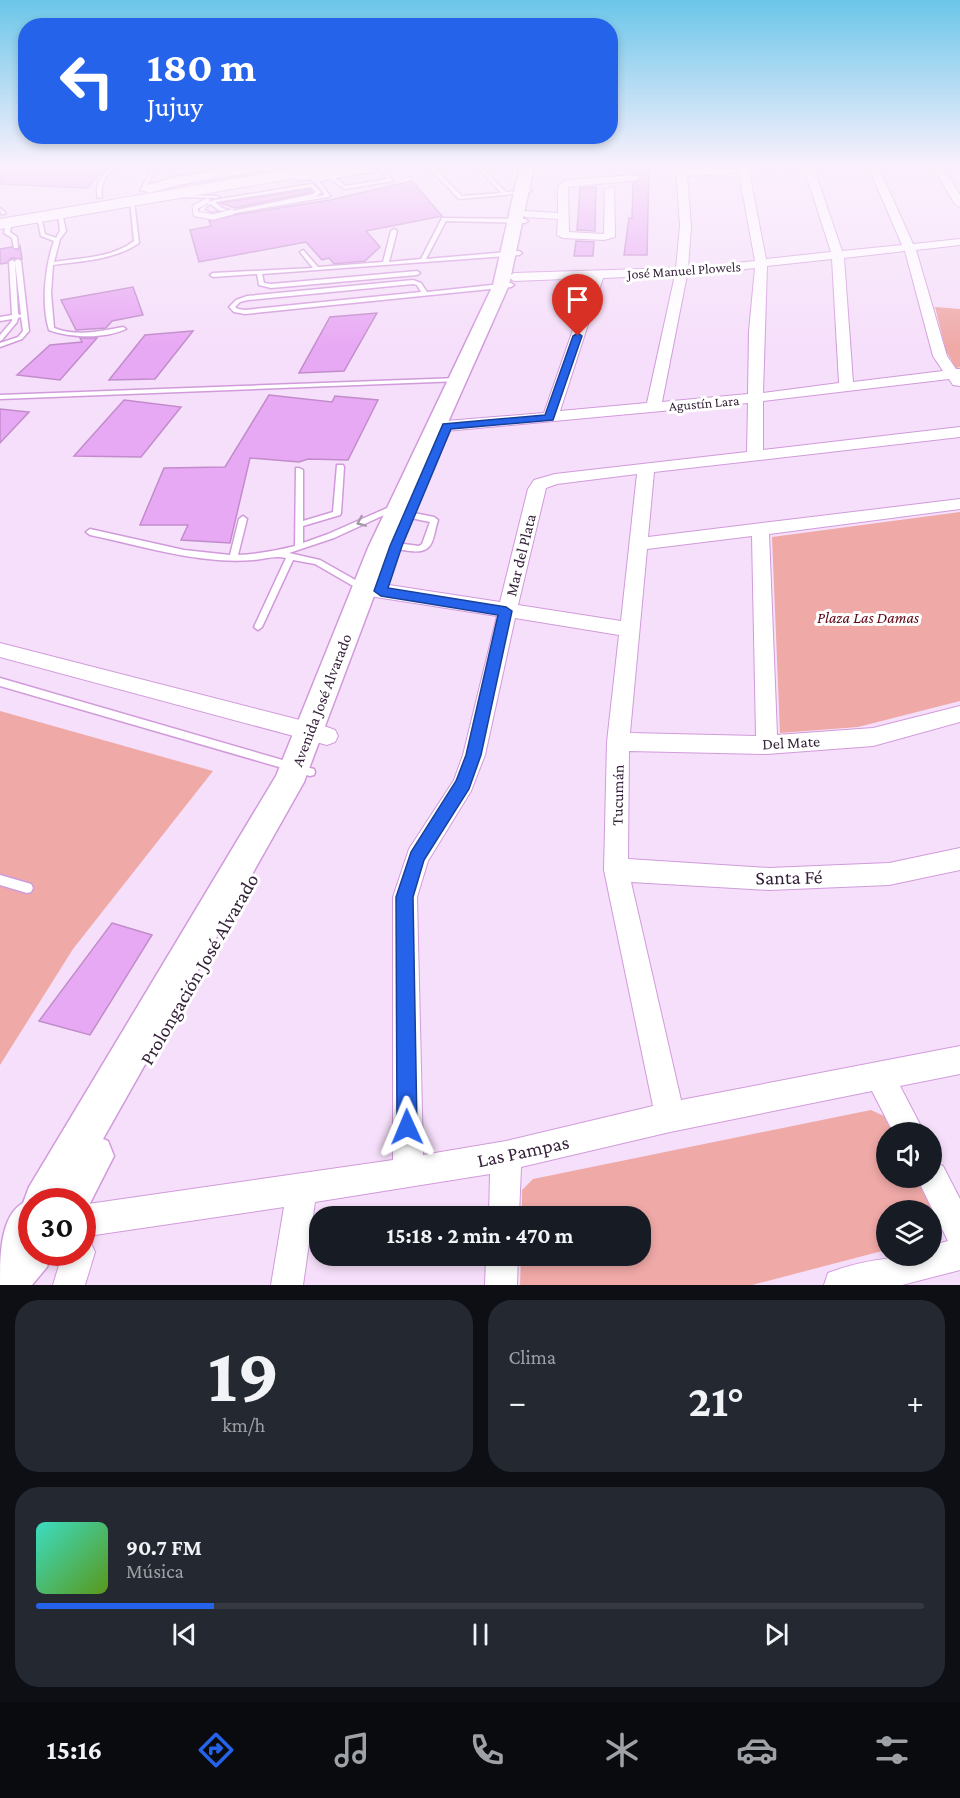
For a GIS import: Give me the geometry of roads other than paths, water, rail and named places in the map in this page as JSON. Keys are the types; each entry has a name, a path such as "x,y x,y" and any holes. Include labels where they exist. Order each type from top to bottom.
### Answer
{"street":[{"name":"Avenida José Alvarado","path":"319,734 372,589 461,380 511,271 518,226"},
{"path":"562,226 563,235 573,238 609,237 612,233 612,226"},
{"path":"653,408 682,272 684,226"},
{"path":"755,456 754,398 761,264 756,226"},
{"path":"828,226 838,256 846,387"},
{"path":"900,226 911,249 940,356 957,378"},
{"name":"José Manuel Plowels","path":"511,271 598,275 682,272 960,242"},
{"path":"550,418 598,275"},
{"name":"Agustín Lara","path":"441,426 550,418 846,387 957,378"},
{"name":"Mar del Plata","path":"408,1173 405,897 417,857 463,784 474,755 536,489 540,484 555,479 960,432"},
{"name":"Tucumán","path":"646,469 618,742 616,870 670,1117"},
{"path":"639,544 960,504"},
{"name":"Avenida José Alvarado","path":"372,589 396,546 407,507"},
{"path":"760,528 767,744"},
{"path":"372,589 629,629"},
{"path":"0,650 319,734"},
{"name":"Del Mate","path":"618,742 767,744 873,737 960,714"},
{"name":"Prolongación José Alvarado","path":"96,1188 319,734"},
{"name":"Avenida José Alvarado","path":"53,1188 266,825 303,770"},
{"name":"Santa Fé","path":"616,870 769,879 889,874 960,859"},
{"name":"Las Pampas","path":"96,1218 302,1189 506,1156 670,1117 960,1060"},
{"path":"880,1077 904,1122"},
{"path":"504,1206 506,1156"},
{"path":"938,1188 960,1232"},
{"path":"287,1285 302,1189"},
{"path":"0,1262 18,1239"},
{"path":"840,1285 960,1254"},
{"path":"3,1285 19,1266"},
{"path":"69,1285 75,1266"},
{"path":"501,1285 502,1266"}],"lane":[{"path":"3,226 13,247 14,237 7,233 4,226"},
{"path":"41,226 44,235 55,240"},
{"path":"62,226 63,231 55,240 52,264 48,317 51,329 69,335 123,329"},
{"path":"52,264 122,251 135,245 139,226"},
{"path":"423,260 440,226"},
{"path":"386,262 394,231"},
{"path":"303,252 317,269"},
{"path":"213,275 423,260 511,271"},
{"path":"0,339 13,325 16,316 15,261 26,333 15,341 0,345"},
{"path":"424,292 419,284 413,282 246,298 238,301 232,307 236,311 245,312 424,292 511,271"},
{"path":"259,272 261,284 271,286 417,273"},
{"path":"0,319 24,315"},
{"path":"0,398 461,380"},
{"path":"299,525 337,513 340,467"},
{"path":"299,470 299,547"},
{"path":"278,554 407,507"},
{"path":"233,556 243,519"},
{"path":"90,532 199,554 291,556 317,562 372,589"},
{"path":"258,627 291,556"},
{"path":"0,682 303,770"},
{"path":"0,880 27,888"}],"park label":[{"name":"Plaza Las Damas","path":"868,617"}]}
